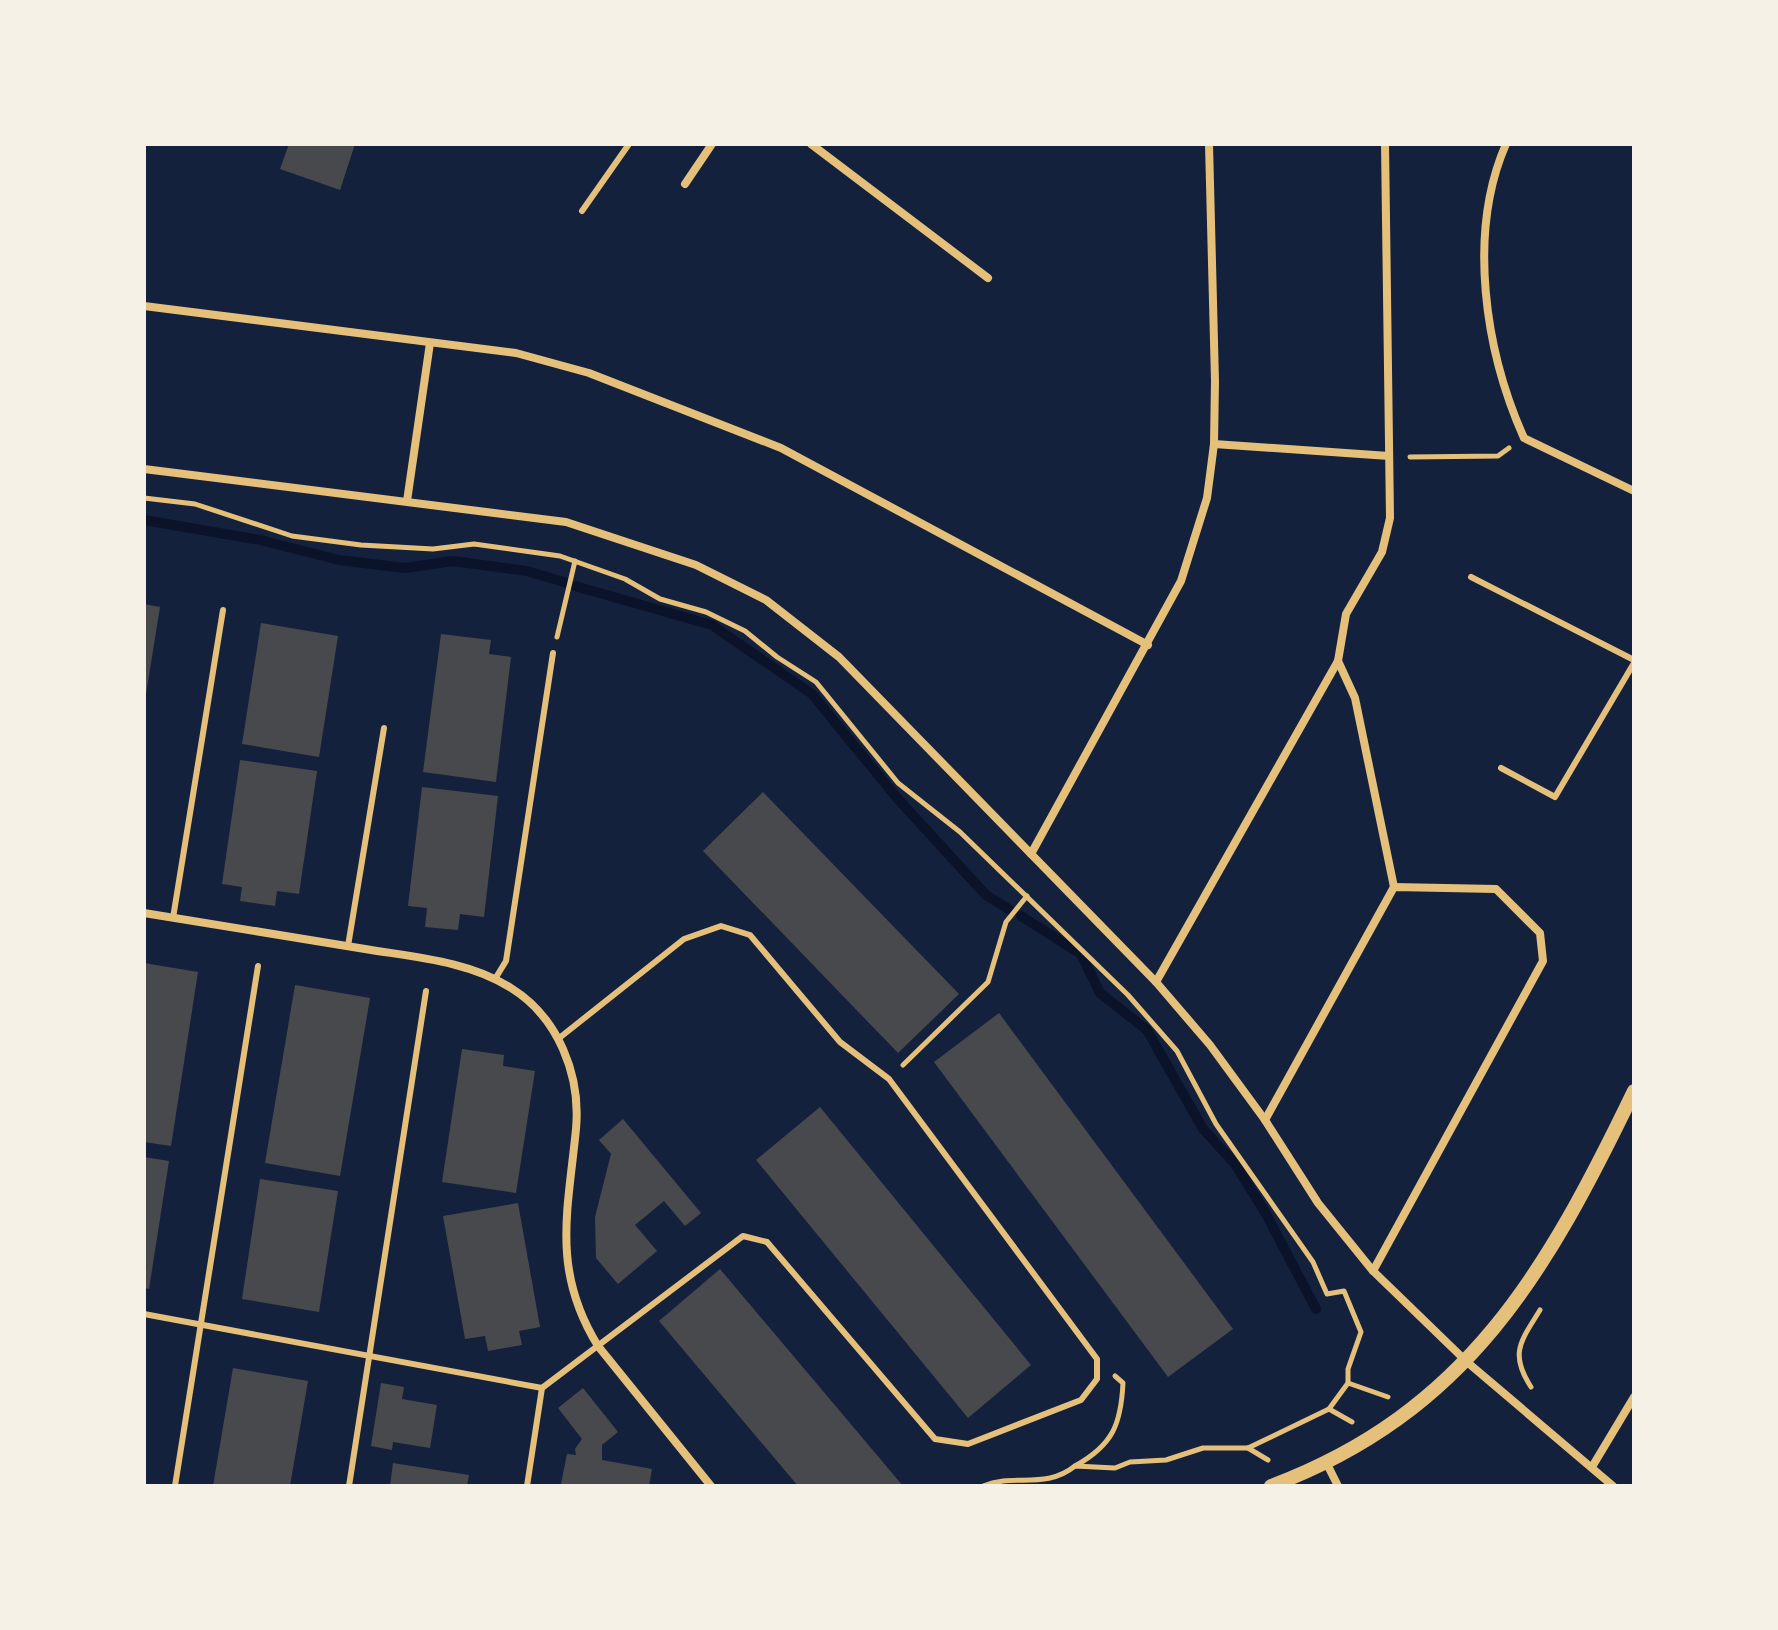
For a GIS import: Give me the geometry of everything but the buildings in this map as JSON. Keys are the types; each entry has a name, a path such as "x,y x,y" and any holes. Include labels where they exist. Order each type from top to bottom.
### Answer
{"street":[{"path":"685,184 712,144"},
{"path":"811,144 988,278"},
{"path":"1031,854 1181,581 1207,498 1214,444 1209,144"},
{"path":"1156,982 1338,661 1346,614 1382,552 1390,518 1385,144"},
{"path":"1506,144 1492,177 1485,241 1487,293 1501,375 1524,438 1634,491"},
{"path":"144,306 516,353 589,373 781,448 1148,645"},
{"path":"407,501 430,343"},
{"path":"1214,444 1389,456"},
{"path":"144,469 566,522 696,565 766,600 839,657 1156,982 1210,1045 1265,1120 1318,1203 1373,1271 1467,1362 1613,1486"},
{"path":"1265,1120 1394,887 1355,698 1338,661"},
{"path":"1373,1271 1543,961 1540,933 1496,889 1394,887"},
{"path":"144,913 444,963 495,979 531,1004 558,1039 567,1057 577,1104 564,1220 566,1251 583,1321 598,1346 711,1486"},
{"path":"1271,1486 1326,1462 1367,1438 1435,1391 1467,1362 1516,1304 1566,1222 1634,1091"},
{"path":"1592,1467 1634,1397"},
{"path":"1326,1462 1338,1486"}],"lane":[{"path":"582,211 629,144"},
{"path":"1471,577 1634,662 1555,797 1501,768"},
{"path":"173,918 223,610"},
{"path":"495,979 506,961 553,653"},
{"path":"348,946 384,728"},
{"path":"527,1486 542,1388 743,1236 767,1242 935,1439 968,1444 1081,1400 1097,1379 1097,1359 889,1079 840,1042 750,935 721,926 684,939 558,1039"},
{"path":"175,1486 258,966"},
{"path":"349,1486 426,991"},
{"path":"144,1314 542,1388"}],"path":[{"path":"1389,456 1498,456 1524,438"},
{"path":"144,498 195,504 292,536 404,547 474,544 560,556 625,579 660,599 719,618 745,631 777,657 816,682 898,783 960,832 1128,995 1177,1051 1216,1124 1313,1262 1327,1294 1344,1291 1361,1332 1348,1369 1348,1383 1329,1409 1248,1448 1203,1448 1166,1460 1130,1462 1115,1468 1091,1470 1075,1466"},
{"path":"553,653 575,561"},
{"path":"889,1079 988,982 1006,922 1027,896"},
{"path":"1538,1397 1519,1368 1518,1346 1542,1307"},
{"path":"1055,1486 1062,1476 1108,1441 1121,1415 1123,1383"},
{"path":"1348,1383 1389,1397"},
{"path":"1329,1409 1356,1424"},
{"path":"1248,1448 1272,1463"},
{"path":"983,1486 1001,1479 1043,1482 1062,1476"}],"waterway":[{"path":"144,520 260,540 339,560 405,568 453,561 527,571 567,583"},
{"path":"575,586 712,625 812,694 897,798 986,895 1010,910"},
{"path":"1021,916 1081,954 1100,993 1147,1030 1203,1129 1235,1164 1265,1212 1316,1309"}]}
